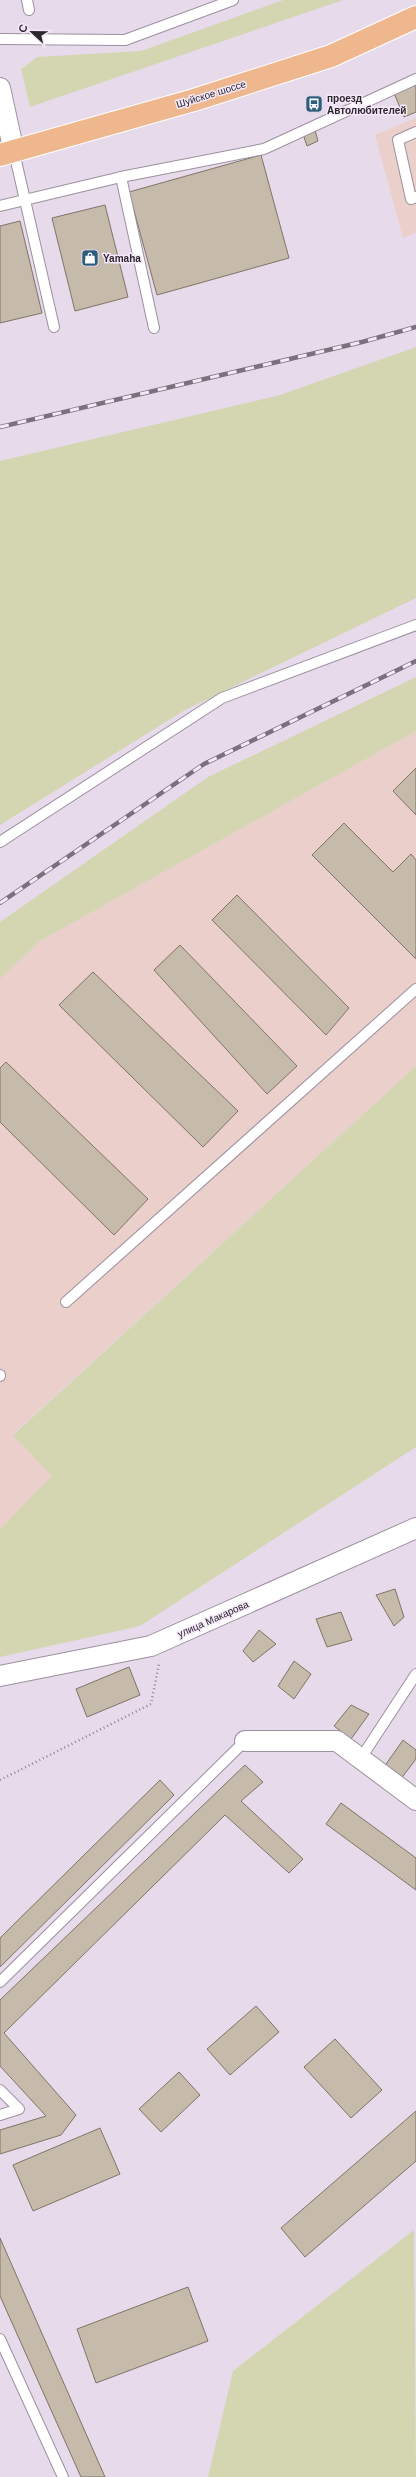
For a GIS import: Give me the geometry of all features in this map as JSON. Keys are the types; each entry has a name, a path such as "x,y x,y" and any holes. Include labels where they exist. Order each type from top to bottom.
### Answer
{"main road":[{"name":"Шуйское шоссе","path":"7,154 194,100 331,56 416,17"}],"street":[{"path":"0,88 7,154"},
{"name":"улица Макарова","path":"0,1676 151,1646 416,1528"},
{"path":"245,1741 337,1741 416,1800"}],"lane":[{"path":"27,0 29,10"},
{"path":"0,39 125,40 233,0"},
{"path":"0,206 121,177 264,148 416,79"},
{"path":"416,132 398,140 411,199 416,197"},
{"path":"7,154 25,200 54,327"},
{"path":"121,177 154,328"},
{"path":"0,842 222,698 416,625"},
{"path":"66,1302 416,989"},
{"path":"361,1758 416,1674"},
{"path":"0,1982 245,1741"},
{"path":"0,2090 19,2109 0,2115"},
{"path":"0,2342 62,2477"}],"path":[{"path":"0,1780 150,1704 164,1641"}],"shaded area":[{"path":"416,118 416,233 403,238 375,135"},
{"path":"416,731 416,1066 13,1434 52,1476 0,1529 0,979 40,941"}],"green space":[{"path":"283,0 343,0 30,107 21,69 37,57 141,51"},
{"path":"416,347 416,598 185,710 0,825 0,461 280,395"},
{"path":"416,677 416,731 40,941 0,979 0,922 208,777"},
{"path":"416,1066 416,1447 140,1626 0,1657 0,1529 52,1476 13,1435"},
{"path":"414,2230 416,2477 208,2477 233,2371"}],"building":[{"path":"416,85 416,112 404,117 394,93"},
{"path":"315,130 318,141 307,146 303,134"},
{"path":"261,155 289,258 157,295 129,192"},
{"name":"Yamaha","path":"105,205 128,297 75,311 52,218"},
{"path":"20,221 42,313 0,323 0,226"},
{"path":"416,768 416,815 393,791"},
{"path":"344,823 393,872 411,854 416,860 416,959 312,855"},
{"path":"237,895 349,1008 326,1035 212,920"},
{"path":"180,945 297,1066 267,1094 154,970"},
{"path":"93,972 238,1111 203,1147 59,1005"},
{"path":"6,1062 148,1199 114,1235 0,1122 0,1068"},
{"path":"395,1589 404,1617 394,1626 376,1595"},
{"path":"341,1612 352,1640 327,1647 316,1619"},
{"path":"259,1630 276,1644 253,1662 243,1651"},
{"path":"294,1661 311,1674 294,1699 278,1686"},
{"path":"129,1667 140,1695 87,1717 76,1689"},
{"path":"351,1705 369,1714 351,1739 334,1726"},
{"path":"403,1740 416,1750 416,1759 400,1780 384,1767"},
{"path":"245,1765 263,1782 241,1801 303,1859 289,1873 225,1815 4,2033 76,2115 61,2135 0,2154 0,2130 46,2116 0,2066 0,2000"},
{"path":"160,1780 174,1795 0,1967 0,1938"},
{"path":"341,1803 416,1858 416,1890 326,1824"},
{"path":"256,2006 279,2032 230,2075 207,2049"},
{"path":"335,2039 382,2090 351,2118 304,2067"},
{"path":"179,2072 200,2095 161,2132 139,2109"},
{"path":"416,2111 416,2161 305,2257 281,2228"},
{"path":"100,2128 120,2174 33,2211 13,2165"},
{"path":"0,2238 105,2477 81,2477 0,2296"},
{"path":"188,2287 208,2341 96,2383 77,2329"}],"railway":[{"path":"0,427 362,342 416,327"},
{"path":"0,903 204,764 416,661"}],"place":[{"name":"проезд Автолюбителей","path":"314,104"},
{"name":"Yamaha","path":"90,258"}]}
